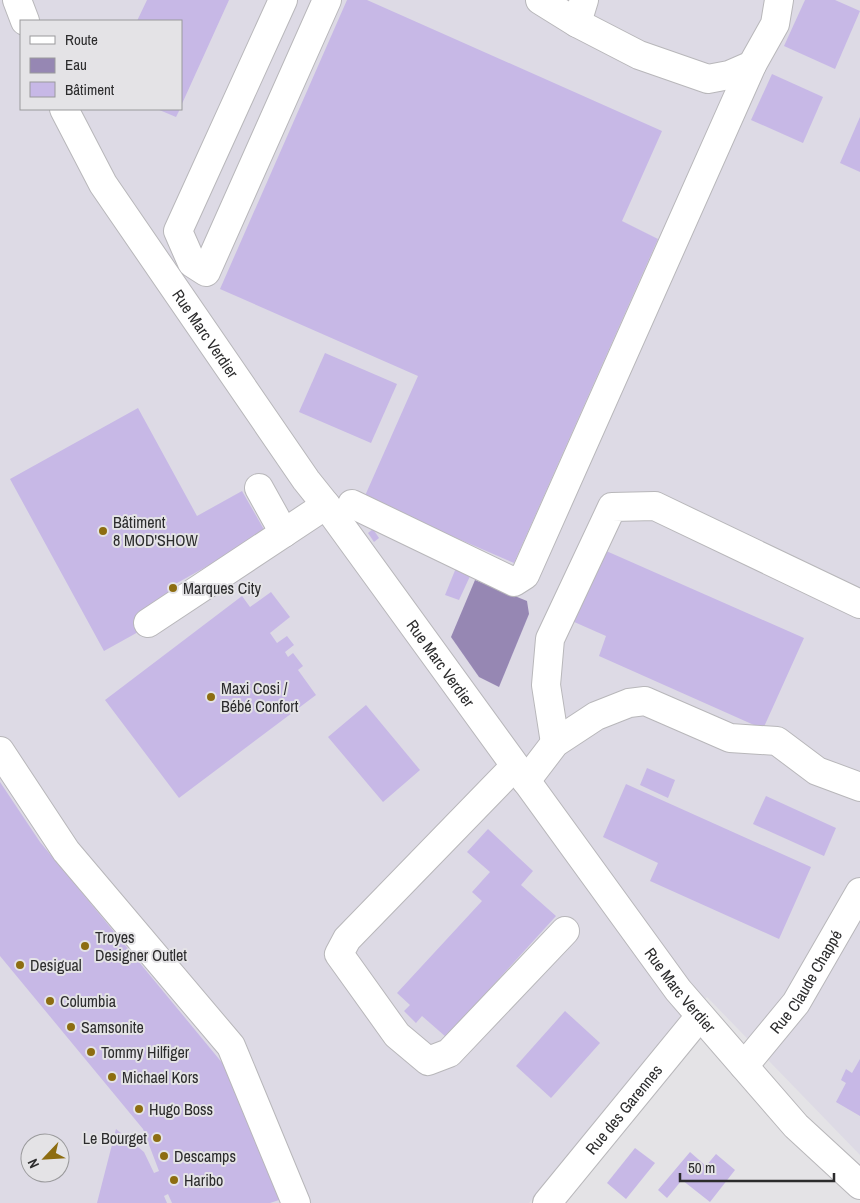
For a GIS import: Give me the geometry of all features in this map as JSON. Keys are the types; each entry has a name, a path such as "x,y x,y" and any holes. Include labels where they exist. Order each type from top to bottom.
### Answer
{"street":[{"path":"17,0 25,20"},
{"path":"283,0 178,231 192,262 206,272 327,0"},
{"path":"540,0 581,11 639,55 708,79 729,75 752,65"},
{"path":"148,623 284,533 339,505 514,582 525,575 752,65 775,24 779,0"},
{"name":"Rue Marc Verdier","path":"65,110 103,184 306,480 339,505 520,774 678,990 796,1126 860,1185"},
{"path":"259,488 284,533"},
{"path":"555,743 546,685 550,639 612,507 655,506 860,604"},
{"path":"565,932 450,1053 428,1061 397,1035 339,954 347,939 555,743 596,716 629,703 645,701 730,738 777,740 817,771 860,787"},
{"path":"0,751 66,851 231,1046 296,1203"},
{"name":"Rue Claude Chappé","path":"744,1066 796,1003 860,892"},
{"name":"Rue des Garennes","path":"547,1203 700,1016"}],"shaded area":[{"path":"0,0 860,0 860,1155 707,997 529,1203 0,1203"}],"water":[{"path":"475,580 527,601 529,614 499,687 479,677 451,637"}],"building":[{"path":"147,0 229,0 182,104 182,20 137,20"},
{"path":"347,0 367,0 662,131 622,221 658,239 514,563 364,498 418,376 220,289"},
{"path":"805,0 835,0 860,11 835,69 784,46"},
{"path":"772,74 823,97 803,143 751,120"},
{"path":"159,110 180,110 176,117"},
{"path":"860,117 860,172 840,163"},
{"path":"325,353 397,384 371,443 299,412"},
{"name":"Bâtiment 8 MOD'SHOW","path":"138,408 197,516 242,491 266,533 170,587 176,598 135,620 140,631 104,651 10,479"},
{"path":"373,529 379,538 374,542 368,533"},
{"path":"604,550 804,638 763,729 599,656 606,636 572,621"},
{"path":"456,568 471,574 459,600 445,595"},
{"name":"Maxi Cosi / Bébé Confort","path":"271,592 290,617 270,633 277,643 287,636 294,645 285,652 288,657 293,653 303,666 298,670 316,695 179,798 105,700 242,596 250,607"},
{"path":"366,705 420,770 383,802 328,737"},
{"path":"647,768 675,780 668,798 640,785"},
{"path":"0,782 40,842 233,1076 282,1199 270,1203 172,1203 168,1194 164,1196 167,1203 97,1203 116,1129 144,1152 154,1173 159,1171 143,1129 0,956"},
{"path":"626,784 811,867 779,939 650,881 658,863 603,837"},
{"path":"766,796 836,828 824,856 753,824"},
{"path":"488,829 533,871 521,885 556,916 446,1037 422,1016 416,1023 404,1011 410,1005 397,993 482,901 472,892 490,872 467,852"},
{"path":"565,1011 600,1043 551,1098 516,1066"},
{"path":"860,1059 860,1116 836,1102 846,1083 841,1080 846,1069 852,1073"},
{"path":"635,1148 655,1163 626,1199 607,1183"},
{"path":"690,1152 706,1166 716,1154 735,1170 710,1202 682,1180 667,1198 658,1190"}],"place":[{"name":"Bâtiment 8 MOD'SHOW","path":"103,531"},
{"name":"Marques City","path":"173,588"},
{"name":"Maxi Cosi / Bébé Confort","path":"211,697"},
{"name":"Troyes Designer Outlet","path":"85,946"},
{"name":"Desigual","path":"20,965"},
{"name":"Columbia","path":"50,1001"},
{"name":"Samsonite","path":"71,1027"},
{"name":"Tommy Hilfiger","path":"91,1052"},
{"name":"Michael Kors","path":"112,1077"},
{"name":"Hugo Boss","path":"139,1109"},
{"name":"Le Bourget","path":"157,1138"},
{"name":"Descamps","path":"164,1156"},
{"name":"Haribo","path":"174,1180"}]}
